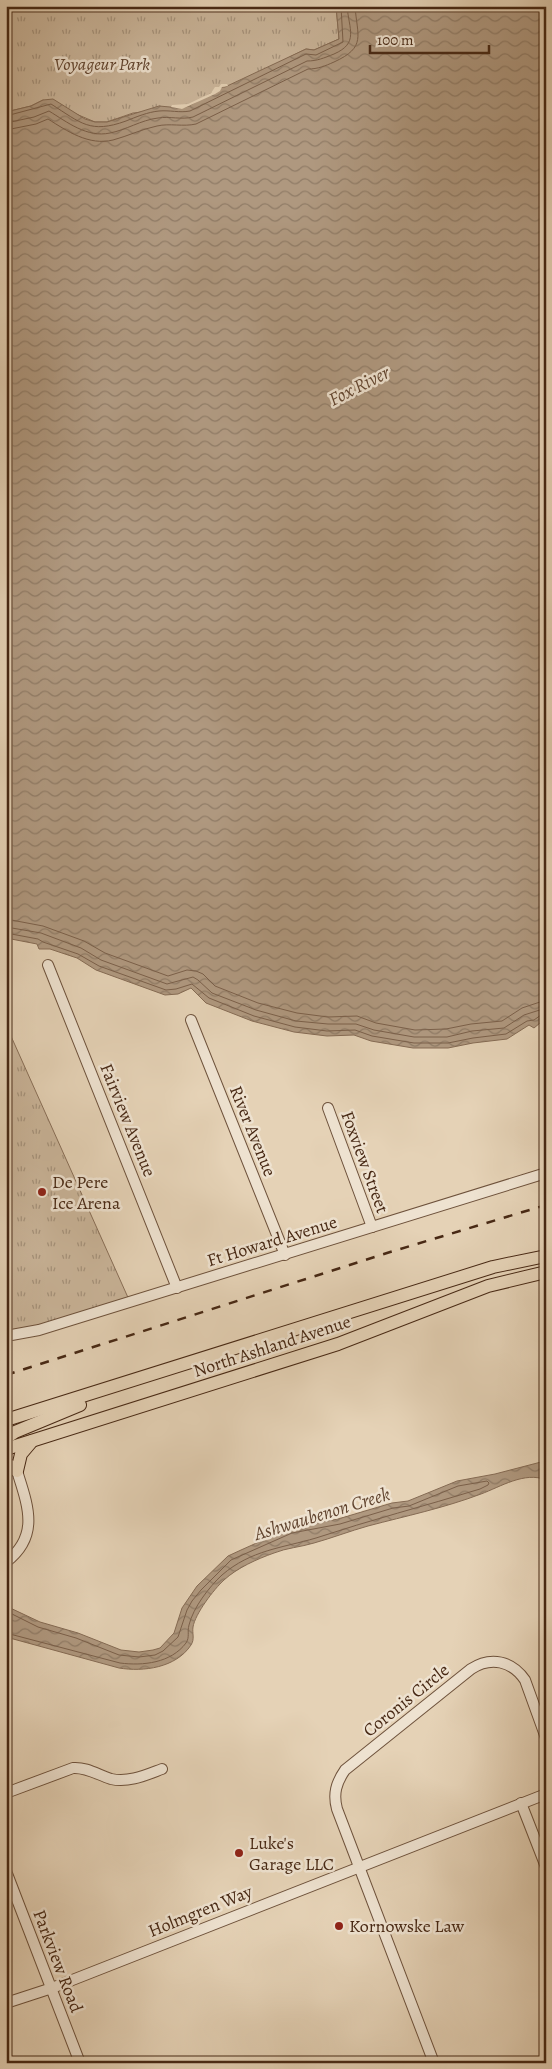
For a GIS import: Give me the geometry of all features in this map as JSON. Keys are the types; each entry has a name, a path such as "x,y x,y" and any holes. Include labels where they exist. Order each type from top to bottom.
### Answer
{"main road":[{"name":"North Ashland Avenue","path":"6,1420 493,1267 546,1256"},
{"name":"North Ashland Avenue","path":"6,1449 338,1344 488,1286 546,1272"},
{"path":"6,1438 15,1432 85,1403 115,1386"},
{"path":"6,1414 34,1405 40,1410"},
{"path":"10,1464 32,1441"}],"street":[{"name":"Fairview Avenue","path":"48,965 177,1288"},
{"name":"River Avenue","path":"191,1020 285,1254"},
{"name":"Foxview Street","path":"328,1108 372,1227"},
{"name":"Ft Howard Avenue","path":"6,1336 39,1330 546,1173"},
{"path":"6,1562 19,1551 28,1529 29,1510 10,1464"},
{"name":"Coronis Circle","path":"434,2063 335,1801 336,1785 345,1770 471,1669 486,1662 502,1662 514,1668 525,1680 546,1738"},
{"path":"6,1793 73,1768 88,1769 112,1779 122,1780 162,1769"},
{"name":"Holmgren Way","path":"6,2003 52,1988 546,1794"},
{"path":"521,1803 546,1867"},
{"name":"Parkview Road","path":"6,1870 80,2063"}],"green space":[{"name":"Voyageur Park","path":"6,6 336,6 339,39 314,50 306,49 213,95 181,108 133,113 107,122 95,122 43,100 31,106 6,112"},
{"path":"6,1025 130,1302 6,1336"}],"water":[{"name":"Fox River","path":"336,6 546,6 546,1018 534,1028 529,1025 507,1039 448,1048 413,1048 371,1041 354,1035 327,1036 294,1032 252,1021 206,1003 191,988 178,994 165,995 96,970 77,958 50,949 39,949 37,944 6,938 6,112 31,106 43,100 53,99 85,119 95,122 107,122 159,106 181,108 189,106 222,87 306,49 314,50 339,39"},
{"path":"541,1462 546,1463 546,1480 530,1477 513,1481 453,1504 279,1551 248,1564 224,1580 215,1589 197,1615 193,1627 192,1643 185,1653 177,1659 158,1667 148,1669 119,1668 6,1637 6,1606 40,1622 78,1633 121,1650 139,1652 160,1648 174,1633 182,1608 197,1586 228,1556 290,1528 338,1519 392,1503 408,1501 457,1481 495,1474"}],"pier":[{"path":"221,84 227,84 228,86 222,87 215,94 182,109 171,107 172,105 188,104 211,93 215,87 219,87"}],"railway":[{"path":"6,1375 387,1253 546,1205"}],"place":[{"name":"De Pere Ice Arena","path":"42,1192"},
{"name":"Luke's Garage LLC","path":"239,1853"},
{"name":"Kornowske Law","path":"339,1926"}],"water label":[{"name":"Ashwaubenon Creek","path":"322,1514"}]}
